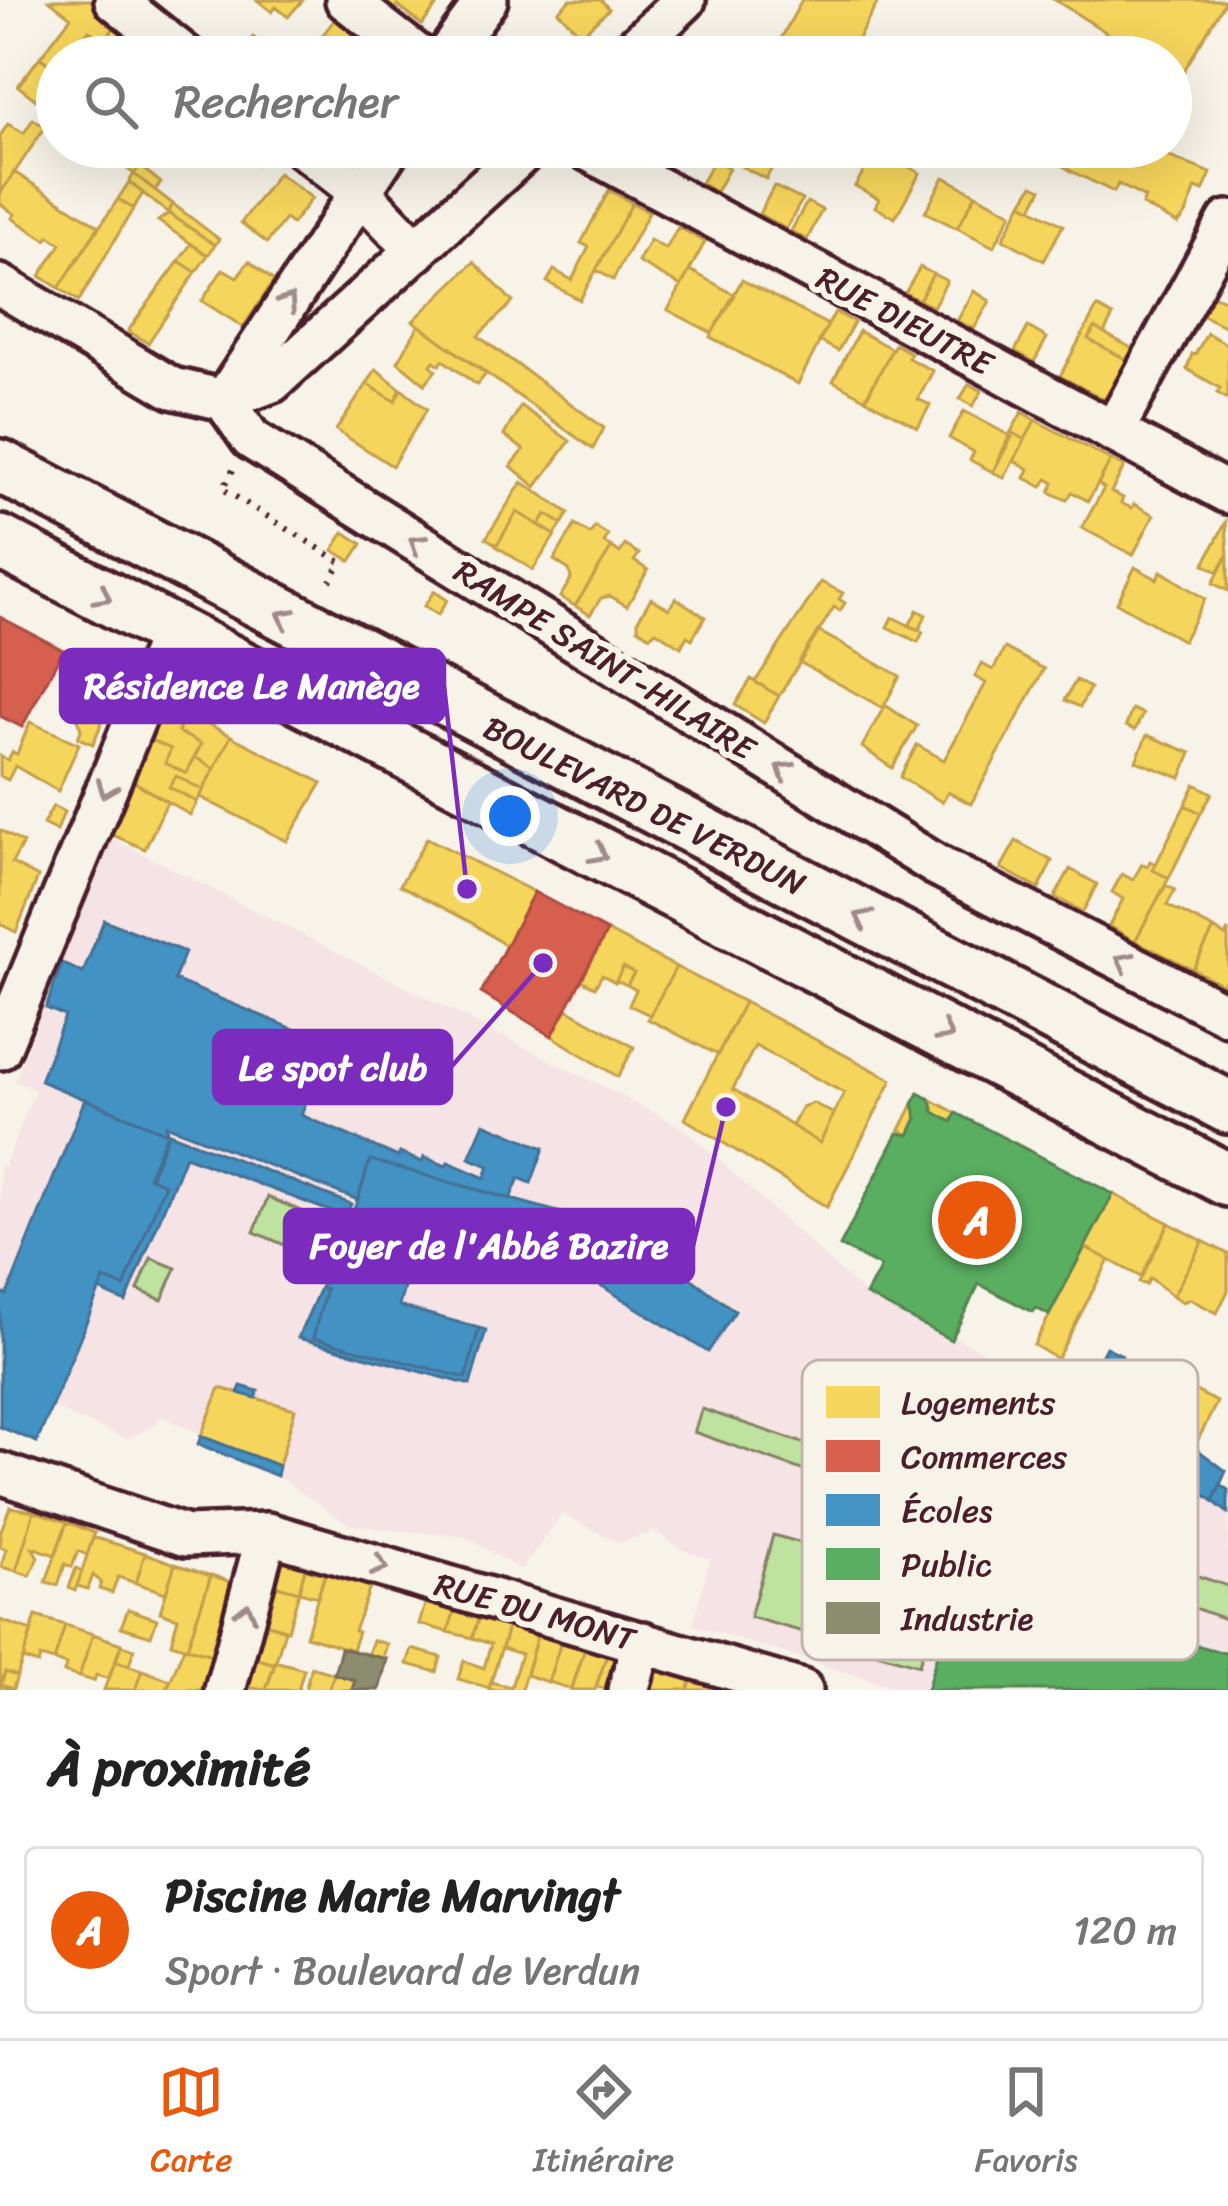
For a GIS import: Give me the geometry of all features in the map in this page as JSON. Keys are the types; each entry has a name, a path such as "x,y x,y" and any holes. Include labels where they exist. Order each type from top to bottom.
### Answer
{"main road":[{"name":"BOULEVARD DE VERDUN","path":"0,466 1228,1107"},
{"name":"BOULEVARD DE VERDUN","path":"0,542 1228,1180"}],"street":[{"path":"115,0 161,36"},
{"path":"346,0 393,36"},
{"path":"461,36 488,0"},
{"path":"647,36 685,0"},
{"path":"329,168 361,193 417,251"},
{"path":"224,400 377,168"},
{"path":"0,285 172,388 224,400 272,382 506,168"},
{"name":"RUE DIEUTRE","path":"621,168 1228,494"},
{"path":"1113,432 1228,221"},
{"name":"RAMPE SAINT-HILAIRE","path":"224,400 251,439 937,865 1228,1015"},
{"path":"0,1048 170,632"},
{"name":"RUE DU MONT","path":"0,1473 186,1536 267,1533 643,1642 779,1687"},
{"path":"225,1690 267,1533"},
{"path":"628,1690 643,1642"}],"path":[{"path":"251,439 223,489 341,562 330,581"}],"shaded area":[{"path":"111,838 684,1128 866,1295 1000,1360 802,1360 802,1659 693,1625 710,1559 680,1549 655,1531 620,1543 562,1514 521,1570 466,1537 350,1525 277,1476 198,1444 201,1434 160,1416 155,1425 127,1439 0,1386 0,1166 4,1167 35,1090 15,1081"},
{"path":"1198,1490 1228,1513 1228,1690 904,1690 807,1660 1198,1660"}],"green space":[{"path":"268,1197 322,1220 308,1255 254,1232"},
{"path":"151,1258 176,1268 162,1300 138,1290"},
{"path":"702,1409 802,1443 802,1470 694,1432"},
{"path":"773,1535 802,1543 802,1632 750,1617"},
{"path":"1198,1576 1228,1586 1228,1620 1198,1609"}],"building: Logements":[{"path":"49,0 92,0 119,21 108,36 95,36 89,30 85,36 56,36 71,17"},
{"path":"257,0 303,0 288,17"},
{"path":"378,0 441,0 422,25 398,6 385,16"},
{"path":"570,0 601,0 609,9 581,35 558,11"},
{"path":"802,0 879,0 859,36 782,36"},
{"path":"1055,0 1226,0 1192,57 1192,36 1112,36"},
{"path":"336,18 358,36 322,36"},
{"path":"119,21 133,33 131,36 108,35"},
{"path":"36,62 36,100 18,86"},
{"path":"36,121 36,140 0,194 0,136 8,124 24,133"},
{"path":"1192,166 1211,173 1203,191 1196,188 1178,224 1142,205 1145,198 1118,184 1114,192 1066,168"},
{"path":"142,168 161,183 155,190 134,174"},
{"path":"709,168 729,168 716,192 701,183"},
{"path":"745,168 772,168 766,179"},
{"path":"866,168 911,168 920,173 895,218 875,207 879,199 855,186"},
{"path":"14,172 99,226 59,288 40,276 61,244 12,218 15,214 0,204 0,194"},
{"path":"278,173 312,198 292,224 285,219 267,243 241,223"},
{"path":"134,174 173,204 168,213 129,182"},
{"path":"944,177 976,194 957,228 925,212"},
{"path":"129,182 143,193 133,209 118,199"},
{"path":"1033,185 1042,189 1032,208 1022,203"},
{"path":"774,186 802,200 786,229 759,214"},
{"path":"609,190 632,203 580,300 547,282 554,270 572,280 589,247 581,243"},
{"path":"976,194 1012,213 994,247 957,228"},
{"path":"118,199 133,209 79,301 59,288"},
{"path":"807,202 822,210 807,240 791,231"},
{"path":"632,203 649,212 613,280 596,270"},
{"path":"1022,203 1063,225 1044,261 1003,239"},
{"path":"173,204 219,239 215,245 168,213"},
{"path":"169,213 215,245 208,255 158,221"},
{"path":"678,227 705,242 681,286 638,262 650,240 666,249"},
{"path":"191,244 208,255 196,272 179,261"},
{"path":"179,261 196,272 148,343 128,331"},
{"path":"249,261 274,281 243,327 202,301 223,269 237,277"},
{"path":"474,262 513,302 478,336 604,428 593,449 413,321"},
{"path":"920,267 933,274 919,300 905,293"},
{"path":"690,270 735,295 712,333 668,310"},
{"path":"933,274 947,281 933,307 919,300"},
{"path":"742,280 828,325 798,384 710,337"},
{"path":"974,291 990,301 974,329 957,321"},
{"path":"1213,295 1228,302 1228,328 1202,315"},
{"path":"1097,307 1113,316 1104,333 1095,328 1088,339 1131,362 1113,395 1103,399 1060,376"},
{"path":"835,312 854,322 838,351 819,341"},
{"path":"419,325 486,374 477,385 443,360 431,365 436,370 425,384 398,362"},
{"path":"1028,327 1047,338 1034,362 1015,351"},
{"path":"1095,328 1137,351 1131,362 1088,339"},
{"path":"859,331 892,349 866,399 833,381"},
{"path":"1207,333 1228,345 1228,399 1217,393 1220,388 1187,369"},
{"path":"895,344 911,353 908,358 933,371 918,399 930,405 918,427 865,399"},
{"path":"376,369 401,389 395,401 367,384"},
{"path":"367,384 395,401 401,389 427,409 392,466 336,430"},
{"path":"969,384 982,391 973,406 960,399"},
{"path":"521,406 570,441 536,487 511,466 524,450 504,435"},
{"path":"964,411 1012,437 993,472 970,460 974,452 949,438"},
{"path":"1022,412 1035,420 1025,440 1011,432"},
{"path":"1035,420 1111,460 1088,501 1072,492 1067,500 1050,492 1054,483 1047,479 1042,487 1025,478 1029,469 1014,461"},
{"path":"1011,432 1025,440 1004,478 993,472"},
{"path":"1111,460 1124,467 1111,492 1123,498 1121,503 1154,515 1133,555 1082,528 1104,488 1098,484"},
{"path":"522,482 569,513 562,524 546,514 539,525 517,512 497,545 486,538"},
{"path":"517,512 555,535 533,570 496,546"},
{"path":"546,514 562,524 555,535 539,525"},
{"path":"1226,522 1228,554 1218,572 1204,564"},
{"path":"575,525 590,534 595,527 608,535 604,543 612,547 575,606 560,597 571,579 569,570 554,560"},
{"path":"344,532 362,544 351,561 333,550"},
{"path":"625,545 639,554 634,561 648,570 627,606 610,596 601,598 590,615 575,606 612,547 620,553"},
{"path":"1228,554 1228,591 1213,583"},
{"path":"1135,567 1157,579 1161,571 1205,599 1183,641 1117,603"},
{"path":"821,582 843,593 839,599 845,603 840,611 834,607 779,696 755,682"},
{"path":"434,591 447,600 438,615 424,606"},
{"path":"651,598 669,609 676,598 705,617 692,639 687,636 681,647 656,631 650,636 638,628"},
{"path":"917,610 926,615 919,630 909,626"},
{"path":"892,617 923,632 918,642 887,627"},
{"path":"818,631 900,676 883,708 799,662"},
{"path":"1005,648 1044,669 971,804 948,792 942,802 900,777 917,745 944,760 986,683 975,677 982,664 993,670"},
{"path":"751,679 779,696 764,723 735,705"},
{"path":"1076,680 1090,688 1080,707 1065,700"},
{"path":"84,703 106,712 93,744 78,738"},
{"path":"885,705 917,726 892,768 862,747"},
{"path":"173,706 185,712 178,732 201,744 186,773 165,763 171,749 151,740 164,710"},
{"path":"1132,709 1143,714 1135,730 1126,726"},
{"path":"185,712 231,736 214,769 195,757 201,744 178,732"},
{"path":"30,722 79,744 58,791 15,766 8,780 0,776 0,756 8,760 12,752 17,754"},
{"path":"1147,735 1191,753 1181,778 1136,761"},
{"path":"231,736 322,783 287,841 200,797"},
{"path":"151,740 171,749 165,763 186,773 195,757 214,769 203,790 176,776 169,787 197,802 190,815 133,781"},
{"path":"176,776 203,790 197,802 169,787"},
{"path":"133,781 167,802 145,849 110,834"},
{"path":"1195,784 1212,793 1201,813 1185,805"},
{"path":"1185,805 1201,813 1169,878 1153,870"},
{"path":"53,806 64,812 57,831 43,824"},
{"path":"0,830 23,843 12,863 38,877 16,932 0,924"},
{"path":"427,838 534,892 506,946 400,885"},
{"path":"1016,841 1052,861 1039,889 1001,868"},
{"path":"1150,861 1156,864 1153,870 1169,878 1135,941 1109,926 1123,899 1112,892 1122,874 1133,880 1142,864 1147,867"},
{"path":"1070,869 1097,884 1083,912 1055,897"},
{"path":"1166,885 1175,890 1167,905 1214,929 1193,969 1135,941"},
{"path":"1214,929 1225,936 1228,930 1228,975 1223,985 1193,969"},
{"path":"607,931 676,967 650,1015 629,1005 636,990 627,985 634,973 623,967 615,982 602,975 595,987 581,980"},
{"path":"623,967 634,973 627,985 616,980"},
{"path":"676,967 744,1002 718,1055 648,1019"},
{"path":"744,1002 892,1080 827,1207 685,1119","holes":["755,1046 844,1093 820,1143 733,1089"]},
{"path":"567,1009 634,1047 618,1077 552,1036"},
{"path":"930,1099 956,1113 952,1122 934,1112"},
{"path":"813,1103 834,1114 820,1143 792,1126 802,1107"},
{"path":"913,1104 917,1118 909,1135 900,1130"},
{"path":"1113,1194 1169,1223 1141,1277 1085,1247"},
{"path":"1169,1223 1203,1241 1173,1296 1150,1278 1146,1285 1139,1282"},
{"path":"1203,1241 1228,1254 1228,1291 1217,1313 1173,1296"},
{"path":"1085,1247 1109,1260 1057,1359 1034,1345"},
{"path":"220,1388 295,1409 279,1466 201,1436"},
{"path":"1198,1392 1217,1402 1198,1435"},
{"path":"10,1507 34,1511 16,1571 1,1567 6,1549 0,1547 0,1533"},
{"path":"34,1511 67,1522 55,1555 32,1547 38,1557 30,1576 16,1571"},
{"path":"67,1522 95,1533 87,1555 78,1551 72,1567 65,1564 58,1585 46,1582"},
{"path":"93,1537 145,1553 136,1583 118,1577 112,1593 99,1589 101,1582 93,1575 88,1589 77,1586"},
{"path":"145,1553 175,1564 166,1593 136,1583"},
{"path":"278,1555 306,1563 299,1592 270,1584"},
{"path":"175,1564 211,1576 187,1648 171,1643 178,1618 160,1612"},
{"path":"76,1568 82,1571 75,1591 69,1588"},
{"path":"305,1569 325,1574 318,1597 299,1592"},
{"path":"326,1569 372,1582 352,1650 306,1636"},
{"path":"211,1575 234,1583 220,1657 187,1648"},
{"path":"270,1584 299,1592 288,1630 259,1621"},
{"path":"427,1598 456,1606 448,1632 419,1624"},
{"path":"456,1606 480,1613 472,1638 448,1632"},
{"path":"128,1609 157,1619 151,1636 121,1627"},
{"path":"480,1613 510,1621 489,1688 458,1679 464,1661 484,1668 491,1644 472,1638"},
{"path":"36,1616 65,1625 54,1661 40,1657 38,1664 23,1659"},
{"path":"0,1620 32,1631 17,1676 5,1672 1,1685 13,1690 0,1690"},
{"path":"259,1621 285,1630 275,1664 248,1656"},
{"path":"510,1621 539,1629 521,1690 489,1690 491,1682 511,1687 521,1654 502,1648"},
{"path":"65,1625 93,1634 79,1677 64,1672 66,1665 54,1661"},
{"path":"539,1629 563,1636 548,1682 526,1675"},
{"path":"93,1634 121,1644 109,1679 79,1677"},
{"path":"563,1636 587,1643 572,1689 548,1682"},
{"path":"373,1640 387,1644 383,1658 368,1654"},
{"path":"587,1643 609,1649 595,1690 571,1690"},
{"path":"121,1645 134,1649 129,1665 116,1661"},
{"path":"184,1647 215,1656 202,1690 167,1689"},
{"path":"412,1649 441,1657 437,1672 407,1664"},
{"path":"609,1649 631,1655 623,1683 611,1680 608,1690 596,1686"},
{"path":"248,1656 275,1664 266,1690 238,1686"},
{"path":"115,1661 142,1670 135,1690 104,1690"},
{"path":"275,1661 304,1669 298,1690 266,1690"},
{"path":"651,1666 692,1679 688,1690 644,1690"},
{"path":"311,1667 334,1674 328,1690 305,1690"},
{"path":"142,1670 170,1680 166,1690 135,1690"},
{"path":"5,1672 17,1676 13,1689 1,1685"},
{"path":"694,1673 723,1681 720,1690 688,1690"},
{"path":"334,1674 355,1680 352,1690 328,1690"}],"building: Commerces":[{"path":"0,617 63,650 22,727 0,716"},
{"path":"534,892 607,931 552,1036 481,993"}],"building: Écoles":[{"path":"104,920 185,952 174,980 338,1047 318,1095 310,1092 301,1115 398,1157 400,1153 422,1162 424,1157 446,1166 448,1162 485,1178 489,1166 469,1158 484,1123 544,1148 531,1183 519,1178 510,1199 370,1160 358,1200 166,1125 167,1133 40,1081 65,1016 46,1008 62,963 83,973"},
{"path":"85,1099 167,1133 148,1177 165,1184 124,1287 104,1279 37,1442 0,1427 0,1293 7,1295"},
{"path":"169,1133 351,1204 345,1217 185,1156 126,1302 99,1290 104,1279 124,1287 165,1184 150,1178"},
{"path":"370,1160 587,1220 586,1225 610,1231 681,1277 684,1273 735,1311 708,1352 589,1278 572,1273 575,1263 558,1259 555,1268 419,1231 399,1306 479,1328 466,1378 313,1338 326,1289 320,1288"},
{"path":"320,1288 326,1289 313,1338 466,1378 479,1328 486,1330 470,1385 298,1338"},
{"path":"1106,1347 1122,1355 1119,1360 1099,1360"},
{"path":"241,1386 258,1391 256,1398 238,1393"},
{"path":"201,1436 279,1466 277,1476 198,1444"},
{"path":"1198,1450 1226,1471 1213,1501 1198,1490"},
{"path":"1221,1485 1228,1490 1228,1513 1213,1501"}],"building: Public":[{"path":"919,1093 930,1099 934,1112 952,1122 956,1113 1113,1194 1049,1315 1036,1308 1033,1312 979,1284 951,1340 866,1295 881,1267 840,1246 898,1133 909,1135 917,1118 913,1104"},
{"path":"1198,1646 1228,1654 1228,1690 927,1690 935,1660 1198,1660"}],"building: Industrie":[{"path":"341,1648 387,1659 379,1690 352,1690 355,1680 334,1674"}],"place":[{"name":"Résidence Le Manège","path":"467,889"},
{"name":"Le spot club","path":"543,963"},
{"name":"Foyer de l'Abbé Bazire","path":"726,1107"},
{"name":"Piscine Marie Marvingt","path":"977,1220"}]}
